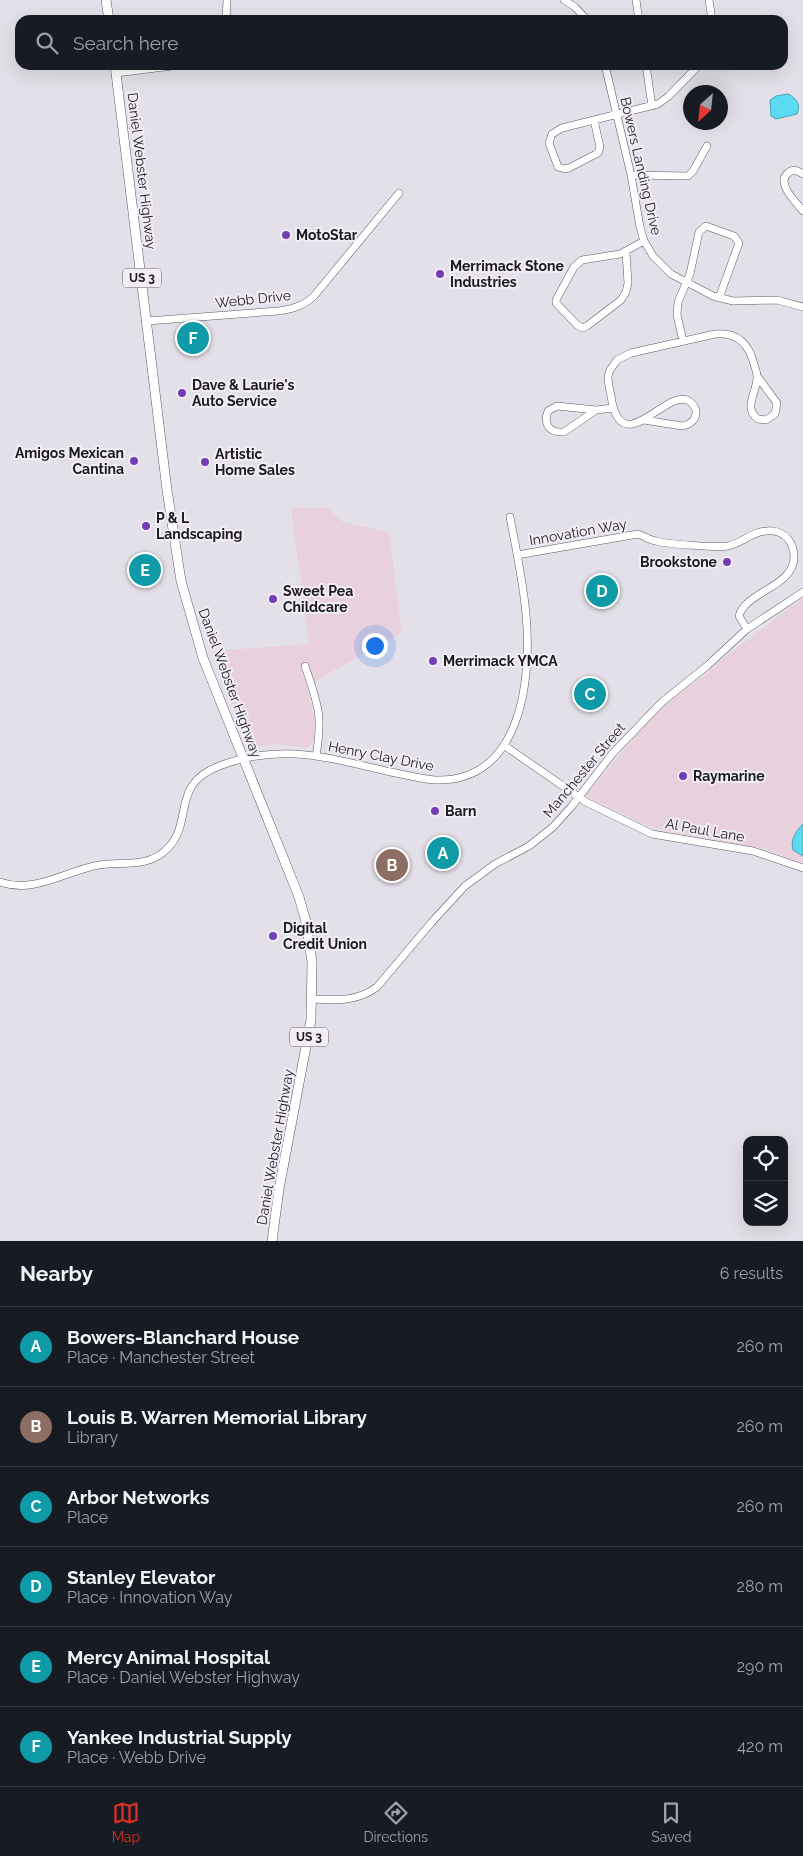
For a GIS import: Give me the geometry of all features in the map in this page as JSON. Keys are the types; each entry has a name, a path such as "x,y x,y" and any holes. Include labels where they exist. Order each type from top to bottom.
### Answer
{"main road":[{"path":"106,0 108,15"},
{"name":"Daniel Webster Highway","path":"117,70 170,508 181,581 200,650 285,860 303,911 312,962 311,1020 307,1048 284,1159 272,1241"}],"street":[{"path":"226,15 227,0"},
{"path":"564,0 582,15"},
{"path":"636,0 638,15"},
{"path":"709,0 711,15"},
{"name":"Bowers Landing Drive","path":"606,70 631,175 644,241 650,253 660,265 708,295 733,301 776,300 803,307"},
{"path":"647,70 652,106"},
{"path":"594,120 600,147 598,153 565,170 558,167 548,143 552,134 562,128 616,114 652,106 669,96 694,70"},
{"path":"631,175 688,176 708,146"},
{"path":"803,174 797,170 790,171 784,179 785,188 803,211"},
{"name":"Webb Drive","path":"147,321 289,310 303,305 320,290 399,193"},
{"path":"683,341 678,320 678,307 690,274 701,228 710,226 734,236 738,239 739,246 719,298"},
{"path":"626,252 628,283 624,297 587,326 583,328 577,325 556,303 574,267 578,262 587,258 626,252 644,241"},
{"path":"644,420 682,426 694,420 696,411 692,403 687,400 678,400 644,420 627,424 620,421 615,415 613,408 608,376 613,364 617,360 631,353 719,334 736,337 748,348 757,376 777,403 775,414 766,420 756,418 750,409 757,376"},
{"path":"596,410 564,432 552,430 546,424 548,411 557,406 596,410 613,408"},
{"name":"Henry Clay Drive","path":"0,882 24,886 44,883 98,865 140,864 156,858 169,848 174,840 187,795 196,782 202,776 218,767 243,758 274,753 316,756 422,778 448,780 473,773 485,766 505,746 514,727 521,703 528,652 526,614 510,517"},
{"name":"Innovation Way","path":"517,555 638,534 655,541 729,546 765,531 778,532 788,539 793,548 794,560 785,577 743,608 739,616 747,630"},
{"name":"Manchester Street","path":"312,999 355,998 377,987 465,886 496,864 545,835 612,754 648,715 747,630 803,592"},
{"path":"305,666 320,714 320,733 316,756"},
{"path":"505,746 578,797"},
{"name":"Al Paul Lane","path":"578,797 604,812 652,834 753,851 803,868"}],"shaded area":[{"path":"291,508 327,508 343,522 389,532 402,632 307,686 315,721 313,742 307,748 277,744 249,748 212,651 309,644"},
{"path":"803,598 803,863 764,849 662,830 644,824 585,796 649,720 679,693"}],"water":[{"path":"788,94 797,102 799,107 797,114 776,119 771,116 770,100 776,96"},
{"path":"803,824 803,856 793,850 792,843 794,836"}],"place":[{"name":"MotoStar","path":"286,235"},
{"name":"Merrimack Stone Industries","path":"440,274"},
{"name":"Yankee Industrial Supply","path":"193,338"},
{"name":"Dave & Laurie's Auto Service","path":"182,393"},
{"name":"Amigos Mexican Cantina","path":"134,461"},
{"name":"Artistic Home Sales","path":"205,462"},
{"name":"P & L Landscaping","path":"146,526"},
{"name":"Brookstone","path":"727,562"},
{"name":"Mercy Animal Hospital","path":"145,570"},
{"name":"Stanley Elevator","path":"602,591"},
{"name":"Sweet Pea Childcare","path":"273,599"},
{"name":"Merrimack YMCA","path":"433,661"},
{"name":"Arbor Networks","path":"590,694"},
{"name":"Raymarine","path":"683,776"},
{"name":"Barn","path":"435,811"},
{"name":"Bowers-Blanchard House","path":"443,853"},
{"name":"Louis B. Warren Memorial Library","path":"392,865"},
{"name":"Digital Credit Union","path":"273,936"}]}
